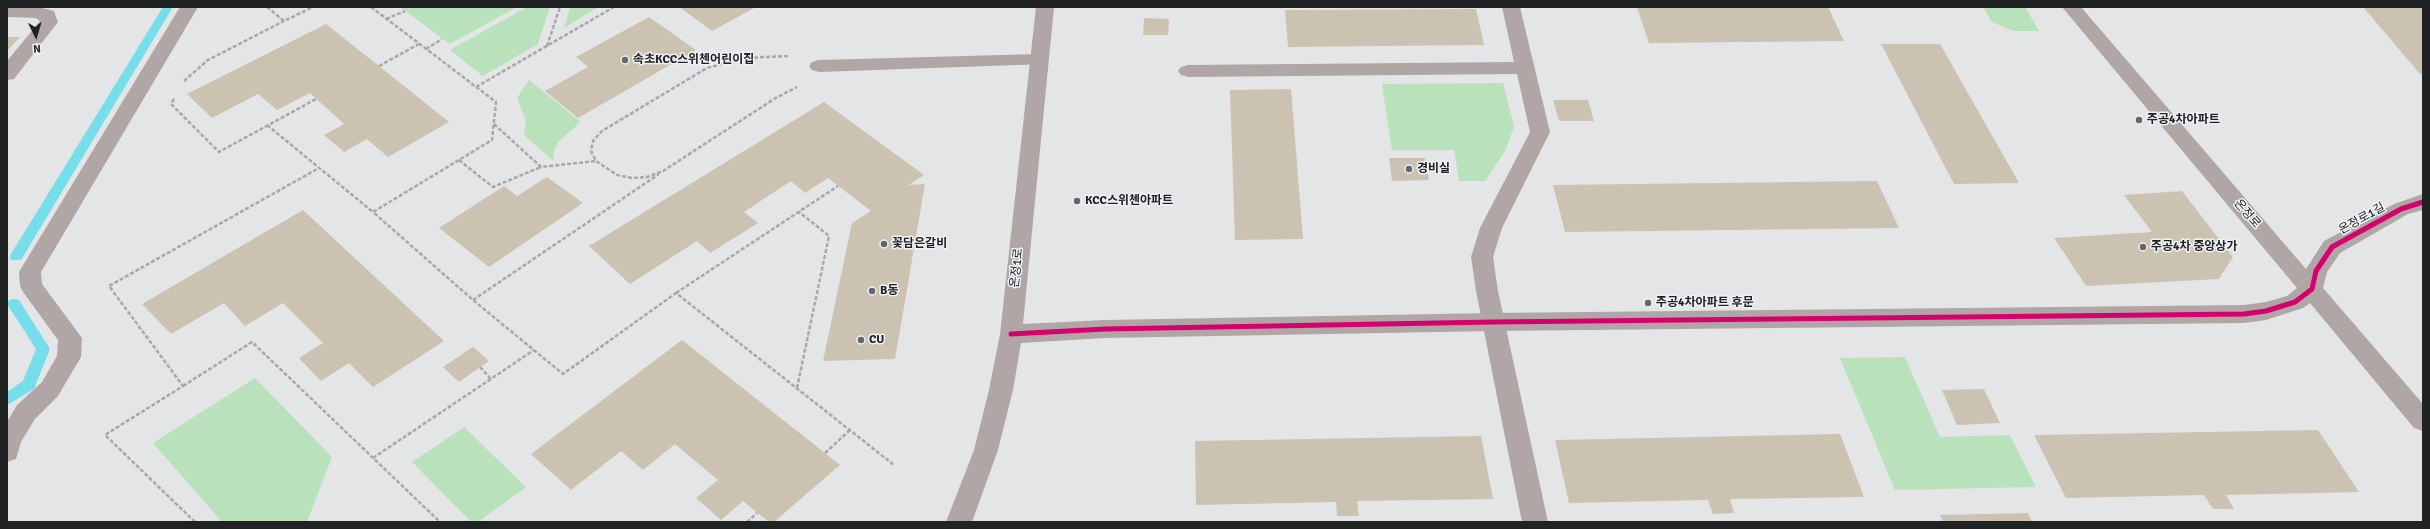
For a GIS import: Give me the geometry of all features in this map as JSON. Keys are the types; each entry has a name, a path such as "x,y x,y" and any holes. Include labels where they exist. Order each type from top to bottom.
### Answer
{"street":[{"path":"7,452 9,440 26,412 50,389 69,357 70,338 30,286 30,272 189,7"},
{"name":"온정1로","path":"959,522 986,450 1001,390 1011,334 1038,60 1045,7"},
{"path":"1511,7 1540,132 1485,242 1482,256 1493,322 1535,522"},
{"name":"온정로","path":"2071,7 2423,421"},
{"path":"7,11 36,12 47,15 49,22 7,74"},
{"path":"819,66 1038,60"},
{"path":"1188,71 1525,68"},
{"name":"온정로1길","path":"2312,289 2316,271 2332,247 2401,209 2423,202"},
{"path":"1011,334 1105,329 1493,322 2244,314 2266,311 2295,302 2312,289"}],"path":[{"path":"267,7 284,21"},
{"path":"181,84 189,74 208,60 312,7"},
{"path":"371,7 496,102 492,140 373,212"},
{"path":"547,46 560,7"},
{"path":"476,87 614,7"},
{"path":"386,18 405,11"},
{"path":"426,49 442,39"},
{"path":"379,66 419,44"},
{"path":"663,171 647,177 632,178 617,175 596,161 591,151 593,141 602,131 707,68 745,58 793,56"},
{"path":"474,300 663,171 774,99 801,86"},
{"path":"174,97 171,104 219,152 316,99"},
{"path":"494,124 541,167"},
{"path":"267,125 373,212 474,300 563,374 676,293 838,186"},
{"path":"459,160 493,187 541,167 596,161"},
{"path":"183,386 109,286 319,168"},
{"path":"797,388 829,236 799,212"},
{"path":"676,293 894,465"},
{"path":"195,522 105,435 252,342 440,522"},
{"path":"374,458 534,350"},
{"path":"480,367 490,380"},
{"path":"825,453 850,430"},
{"path":"747,522 757,513"}],"green space":[{"path":"400,7 517,7 450,44"},
{"path":"527,7 550,7 538,44 483,76 450,50"},
{"path":"570,7 599,7 564,28"},
{"path":"1983,7 2025,7 2039,31 2014,31 1992,22"},
{"path":"529,80 581,122 559,141 554,151 553,161 524,135 526,120 517,98"},
{"path":"1503,83 1514,127 1505,151 1485,181 1459,181 1454,150 1392,150 1382,84"},
{"path":"1905,357 1940,437 2010,435 2036,487 1895,490 1840,358"},
{"path":"255,378 332,457 307,522 222,522 153,443"},
{"path":"464,427 526,487 478,522 471,522 412,462"}],"building":[{"path":"679,7 756,7 712,31"},
{"path":"1637,7 1828,7 1844,41 1649,43"},
{"path":"2363,7 2423,7 2423,74 2420,74"},
{"path":"1476,9 1484,45 1288,47 1285,10"},
{"path":"649,17 696,50 578,118 545,91 588,67 576,57"},
{"path":"1144,18 1169,19 1168,35 1143,35"},
{"path":"326,24 449,122 388,157 367,139 344,152 324,135 344,124 310,93 277,110 258,94 212,118 187,94"},
{"path":"7,37 20,37 7,51"},
{"path":"1881,44 1940,44 2019,183 1954,184"},
{"path":"1291,89 1303,239 1235,240 1230,90"},
{"path":"1553,100 1588,100 1594,121 1559,121"},
{"path":"824,102 924,175 909,185 925,184 895,359 823,361 852,223 871,211 828,178 805,193 791,181 744,212 758,223 710,253 697,241 630,284 589,246"},
{"name":"경비실","path":"1389,158 1425,158 1429,180 1392,181"},
{"path":"547,177 583,203 489,267 439,228 504,186 517,196"},
{"path":"1877,181 1899,228 1565,232 1553,185"},
{"name":"주공4차 중앙상가","path":"2182,191 2233,257 2219,279 2086,286 2054,238 2152,232 2124,195"},
{"path":"303,210 444,341 373,387 349,363 321,381 299,358 323,343 283,303 245,326 224,303 171,334 142,304"},
{"path":"682,340 840,465 774,522 769,522 743,501 721,520 696,498 718,480 675,444 643,470 621,451 571,490 531,454"},
{"path":"473,347 489,361 459,382 443,367"},
{"path":"1984,389 2000,423 1957,425 1942,390"},
{"path":"2318,430 2359,492 2226,495 2234,509 2213,509 2204,495 2066,498 2034,435"},
{"path":"1840,434 1864,497 1730,499 1734,513 1713,514 1708,500 1569,503 1555,440"},
{"path":"1481,436 1493,499 1357,501 1359,516 1337,516 1336,502 1196,505 1195,441"},
{"path":"2028,513 2032,522 1943,522 1940,515"}],"waterway":[{"path":"16,257 168,7"},
{"path":"7,399 29,385 43,349 14,304"}],"cycle path":[{"path":"1011,334 1105,329 1493,322 2244,314 2266,311 2295,302 2312,289 2316,271 2332,247 2401,209 2423,202"}],"place":[{"name":"속초KCC스위첸어린이집","path":"625,60"},
{"name":"주공4차아파트","path":"2139,120"},
{"name":"경비실","path":"1409,169"},
{"name":"KCC스위첸아파트","path":"1077,201"},
{"name":"꽃담은갈비","path":"884,244"},
{"name":"주공4차 중앙상가","path":"2143,247"},
{"name":"B동","path":"872,291"},
{"name":"주공4차아파트 후문","path":"1648,303"},
{"name":"CU","path":"861,340"}]}
